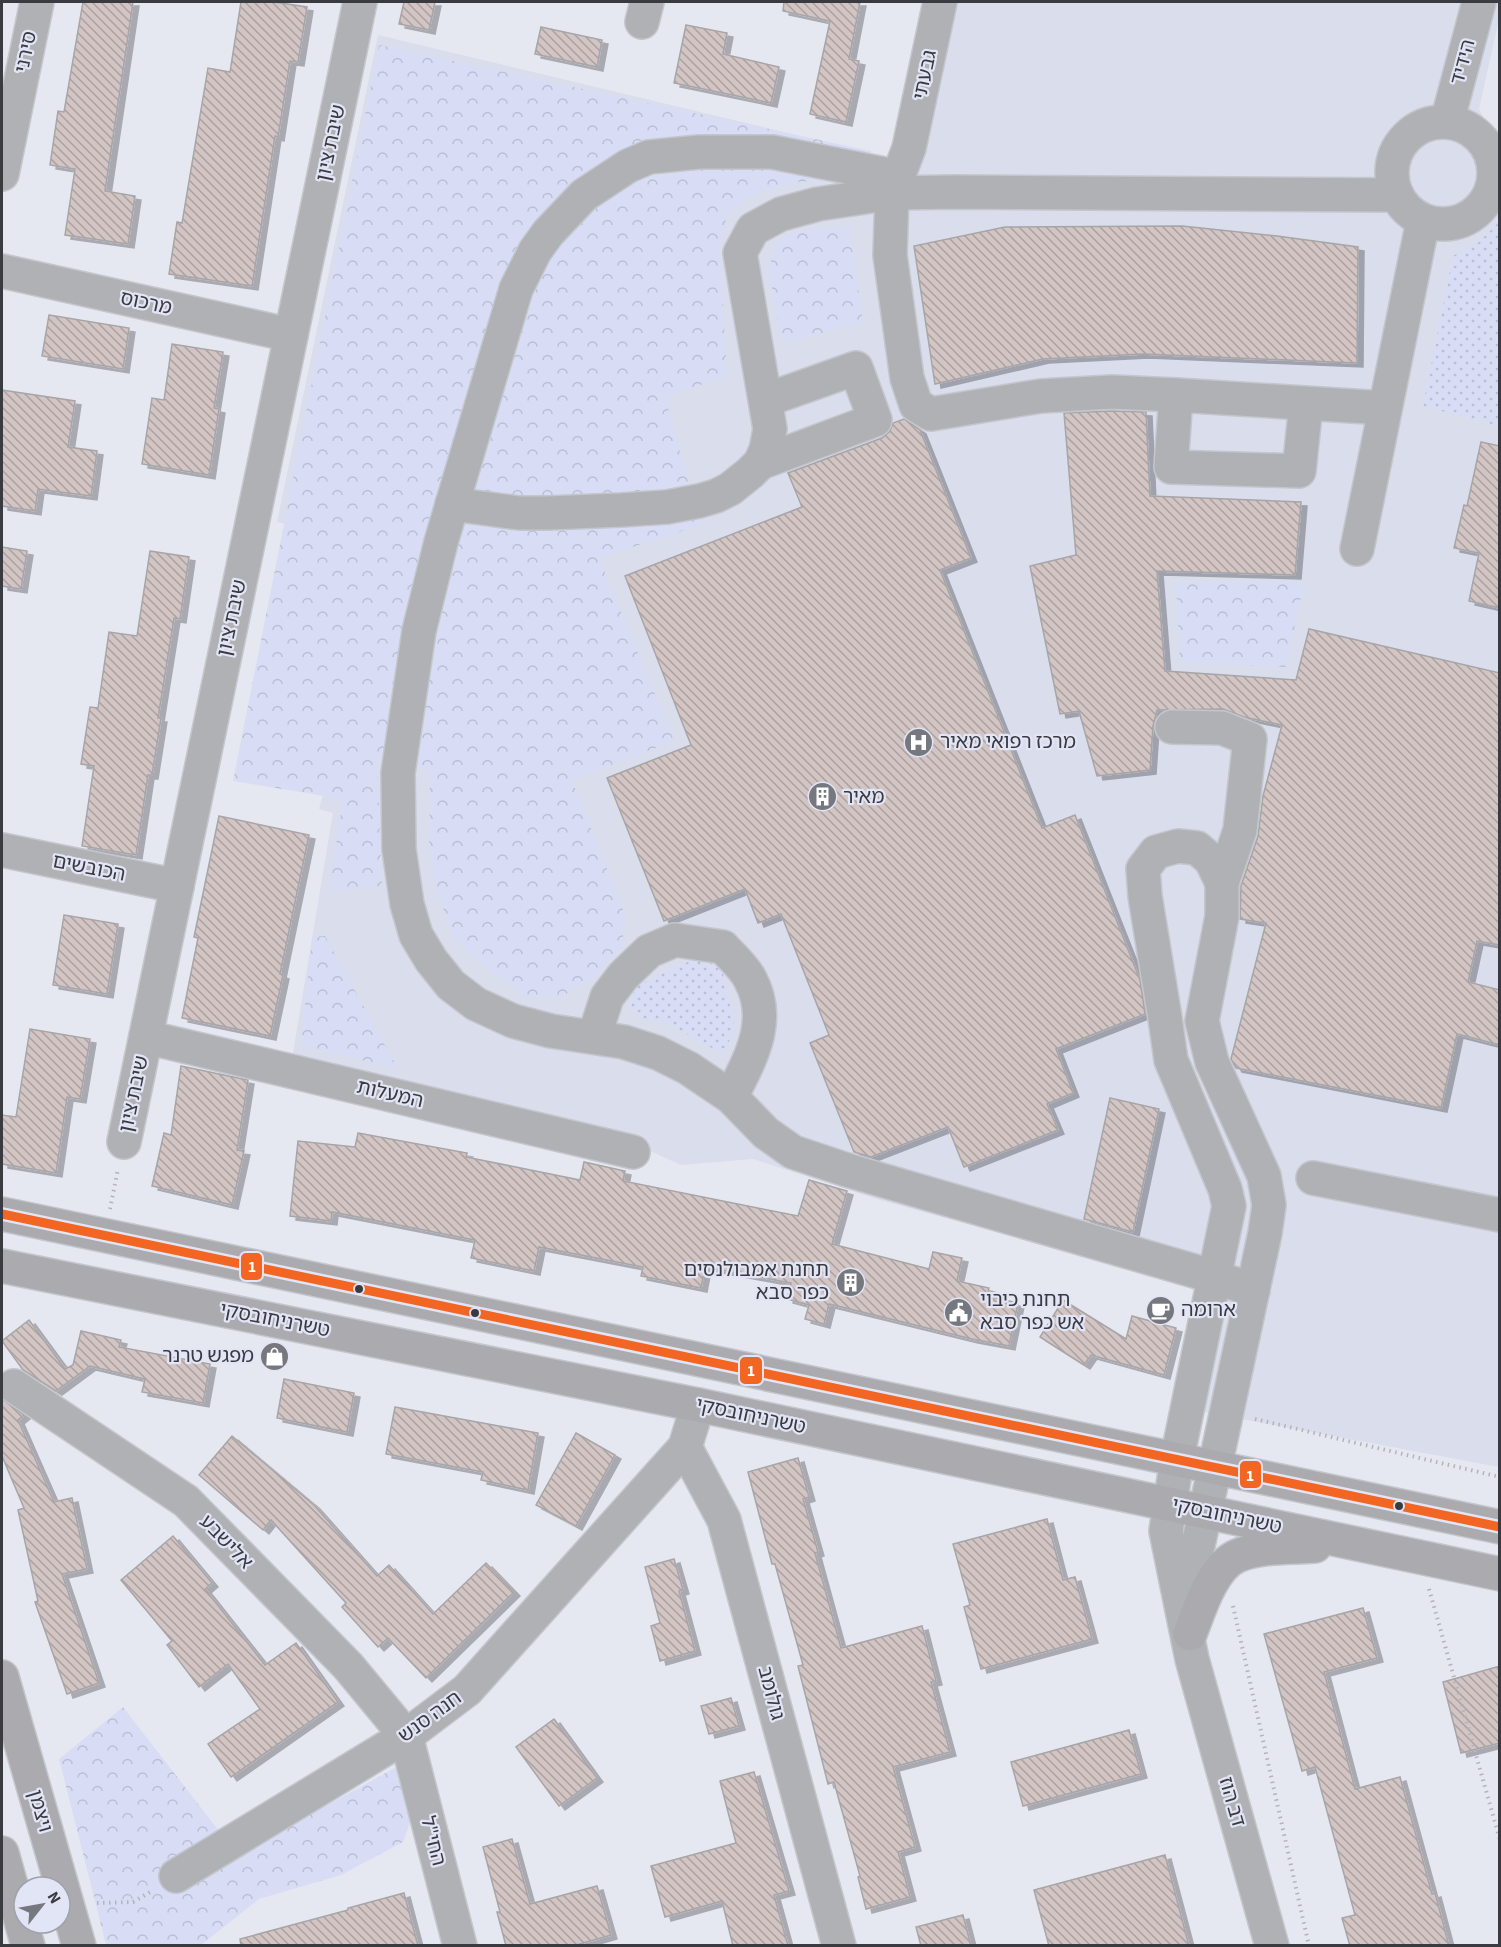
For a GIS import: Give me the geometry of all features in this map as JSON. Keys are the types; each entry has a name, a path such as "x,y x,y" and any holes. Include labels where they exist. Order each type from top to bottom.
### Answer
{"main road":[{"path":"2,1214 1500,1527"},
{"name":"טשרניחובסקי","path":"8,1272 698,1405 1500,1574"},
{"path":"1191,1647 1205,1593 1226,1564 1236,1557 1259,1550 1355,1543"},
{"name":"ויצמן","path":"2,1677 59,1875"},
{"path":"2,1853 28,1946"},
{"name":"ויצמן","path":"72,1922 79,1946"}],"street":[{"name":"סירני","path":"2,174 11,80 37,2"},
{"name":"שיבת ציון","path":"124,1142 360,2"},
{"name":"גבעתי","path":"940,2 900,173 890,255 907,378 916,405 931,414 1041,396 1112,392 1385,408"},
{"name":"הידיד","path":"1446,122 1479,2"},
{"path":"1446,122 1464,126 1484,143 1497,177 1490,194 1474,214 1458,222 1441,225 1423,221 1407,210 1397,195 1392,178 1393,161 1401,145 1413,132 1429,124 1446,122"},
{"path":"1253,1290 793,1152 766,1133 731,1097 688,1068 658,1053 624,1042 551,1031 513,1021 476,1004 451,985 431,960 416,935 406,904 399,849 398,773 419,631 452,504 516,289 535,251 548,233 584,195 628,166 649,157 691,152 772,152 900,173 966,192 1397,195"},
{"path":"760,463 766,450 770,429 740,253 753,229 781,214 818,204 900,173"},
{"path":"1357,549 1423,221"},
{"name":"מרכוס","path":"2,271 291,335"},
{"path":"452,504 519,513 667,507 716,496 730,489 760,463 875,420 856,368 766,400"},
{"path":"1176,395 1171,467 1299,471 1306,404"},
{"path":"1172,727 1222,728 1250,740 1240,830 1221,883"},
{"name":"דב הוז","path":"1191,1647 1190,1583 1228,1413 1269,1205 1264,1176 1212,1062 1202,1021 1222,916 1221,883 1211,860 1197,848 1178,846 1156,852 1143,869 1145,896 1171,1060 1225,1189 1229,1206 1177,1460 1166,1531 1191,1647 1272,1946"},
{"name":"הכובשים","path":"2,850 177,886"},
{"path":"594,1037 607,997 623,976 649,951 675,940 723,947 750,978 759,1004 760,1025 754,1051 731,1097"},
{"name":"המעלות","path":"146,1037 633,1152"},
{"path":"1313,1178 1500,1215"},
{"name":"אלישבע","path":"14,1386 186,1501 348,1666 406,1736"},
{"name":"חנה סנש","path":"176,1876 406,1736 467,1690 685,1447 698,1405"},
{"name":"גולומב","path":"685,1447 724,1520 839,1946"},
{"name":"החי\"ל","path":"406,1736 460,1946"}],"path":[{"name":"שיבת ציון","path":"105,1235 124,1142"},
{"path":"1228,1413 1500,1477"},
{"path":"1419,1557 1500,1840"},
{"path":"1226,1564 1237,1627 1310,1946"},
{"path":"72,1904 133,1902 176,1876"}],"shaded area":[{"name":"מרכז רפואי מאיר","path":"951,2 1499,2 1499,19 1479,109 1493,137 1500,142 1499,1467 1177,1407 1199,1288 880,1200 753,1159 681,1165 635,1144 292,1059 333,813 319,809 357,676 386,544 277,522 378,35 913,163"}],"green space":[{"path":"379,45 871,151 864,178 796,182 755,193 727,215 720,249 727,376 665,397 700,525 599,558 674,741 572,780 625,915 622,947 594,977 561,997 526,996 485,967 455,939 439,898 429,847 430,770 377,761 382,886 329,892 343,799 233,781"},
{"path":"1499,222 1499,426 1423,406 1453,256 1478,243"},
{"path":"849,227 863,322 782,344 769,271 775,245 797,231"},
{"path":"1176,583 1304,583 1286,667 1180,662"},
{"path":"325,936 398,1069 301,1045 312,937"},
{"path":"701,956 722,969 735,1028 723,1054 665,1022 643,1019 629,1004 638,985"},
{"path":"123,1707 237,1854 404,1763 413,1814 403,1842 341,1875 259,1899 201,1945 106,1945 59,1759"}],"building":[{"path":"83,2 133,2 105,191 135,196 128,244 65,235 75,169 50,165 58,111 64,112"},
{"path":"241,2 274,2 307,7 298,62 290,61 278,137 275,136 252,286 169,274 177,222 182,223 208,68 230,72"},
{"path":"404,2 435,2 429,30 399,24"},
{"path":"784,2 860,2 849,59 859,61 846,122 810,114 830,21 783,11"},
{"path":"686,25 727,33 723,54 779,67 771,103 674,83"},
{"path":"541,27 602,40 597,67 535,54"},
{"path":"1182,226 1358,247 1357,363 1143,354 1043,359 935,384 914,246 1005,227"},
{"path":"49,315 129,328 123,369 42,356"},
{"path":"172,344 223,352 214,408 219,409 209,475 142,464 152,398 164,400"},
{"path":"2,390 75,401 68,447 97,451 91,496 38,489 35,511 2,506"},
{"path":"1146,412 1150,496 1301,502 1295,575 1157,571 1165,671 1296,680 1309,629 1500,673 1500,945 1477,941 1468,982 1500,990 1500,1045 1457,1034 1441,1108 1236,1068 1231,1059 1266,923 1240,919 1241,886 1258,836 1263,796 1282,725 1244,717 1223,709 1157,710 1153,726 1150,770 1097,776 1079,711 1060,714 1030,566 1076,555 1064,413"},
{"name":"מאיר","path":"904,419 920,430 971,558 940,570 1042,828 1075,815 1140,980 1145,1014 1056,1049 1073,1093 1047,1104 1058,1130 964,1167 948,1127 871,1157 854,1152 810,1043 829,1035 781,914 758,923 745,889 664,921 607,778 691,745 625,576 802,507 788,473 882,438 890,431 893,423"},
{"path":"1481,442 1500,446 1500,608 1469,601 1479,553 1454,548 1464,505 1467,506"},
{"path":"2,547 27,551 21,589 2,586"},
{"path":"150,551 189,557 180,619 174,618 158,718 161,718 152,775 148,775 136,855 82,846 94,766 81,764 90,707 98,708 109,632 137,636"},
{"path":"219,816 309,835 280,974 283,975 270,1036 182,1018 198,938 194,937"},
{"path":"64,915 118,924 107,994 53,985"},
{"path":"30,1029 90,1039 80,1099 67,1097 56,1173 2,1164 2,1115 16,1117"},
{"path":"181,1066 248,1080 237,1150 244,1151 232,1205 152,1186 164,1133 171,1135"},
{"path":"1110,1098 1159,1109 1133,1232 1084,1219"},
{"path":"358,1133 467,1153 466,1157 580,1180 584,1162 625,1171 623,1181 798,1216 809,1180 847,1191 832,1244 929,1269 933,1252 962,1258 957,1281 989,1288 987,1296 1018,1303 1009,1346 829,1304 824,1324 805,1319 809,1305 787,1299 791,1283 705,1267 701,1288 641,1276 643,1267 539,1247 534,1271 471,1258 475,1240 332,1212 331,1221 290,1216 298,1141 355,1147"},
{"path":"1063,1300 1126,1339 1132,1316 1176,1328 1164,1375 1091,1355 1084,1365 1040,1337"},
{"path":"29,1320 65,1369 73,1365 81,1331 121,1340 119,1347 210,1364 203,1403 142,1392 145,1379 90,1366 56,1391 23,1370 2,1341"},
{"path":"284,1379 354,1393 347,1432 277,1418"},
{"path":"2,1399 24,1415 18,1420 54,1502 72,1498 87,1569 62,1574 99,1683 67,1694 35,1602 38,1601 18,1510 24,1508 2,1456"},
{"path":"395,1407 538,1433 528,1490 481,1480 483,1472 386,1454"},
{"path":"576,1433 615,1455 576,1526 536,1505"},
{"path":"232,1436 314,1505 377,1576 389,1565 433,1614 486,1563 514,1592 426,1678 388,1638 378,1647 342,1607 346,1603 271,1520 263,1530 199,1475"},
{"path":"798,1458 809,1497 803,1499 818,1552 815,1553 841,1648 922,1626 936,1681 931,1682 950,1752 893,1767 915,1847 898,1852 910,1897 866,1909 858,1877 860,1876 834,1782 828,1784 798,1666 803,1665 775,1564 772,1564 748,1472"},
{"path":"1047,1519 1063,1580 1075,1577 1092,1639 981,1669 964,1607 970,1605 953,1544"},
{"path":"173,1536 212,1583 205,1589 265,1665 296,1643 338,1702 231,1777 208,1744 260,1709 228,1664 199,1687 167,1645 172,1641 121,1580"},
{"path":"674,1559 683,1590 679,1591 695,1651 660,1661 651,1626 660,1623 645,1567"},
{"path":"1363,1608 1377,1658 1324,1672 1355,1789 1400,1777 1432,1894 1435,1893 1449,1946 1350,1946 1342,1918 1355,1915 1315,1767 1302,1771 1264,1634"},
{"path":"1500,1666 1500,1743 1461,1753 1443,1682"},
{"path":"731,1698 739,1726 709,1734 701,1706"},
{"path":"554,1719 597,1778 559,1806 516,1747"},
{"path":"1129,1730 1141,1774 1023,1806 1011,1762"},
{"path":"754,1772 789,1891 774,1895 788,1946 733,1946 722,1901 665,1917 651,1866 736,1843 720,1781"},
{"path":"512,1839 530,1904 597,1886 611,1935 573,1946 506,1946 497,1912 500,1912 483,1847"},
{"path":"1165,1855 1189,1946 1049,1946 1034,1890"},
{"path":"404,1893 418,1946 241,1946 240,1939"},
{"path":"963,1915 971,1946 921,1946 916,1927"}],"transit line":[{"name":"1","path":"2,1214 1500,1527"}],"place":[{"name":"מרכז רפואי מאיר","path":"919,742"},
{"name":"מאיר","path":"822,797"},
{"name":"תחנת אמבולנסים כפר סבא","path":"850,1282"},
{"name":"ארומה","path":"1160,1310"},
{"name":"תחנת כיבוי אש כפר סבא","path":"959,1312"},
{"name":"מפגש טרנר","path":"275,1356"}]}
